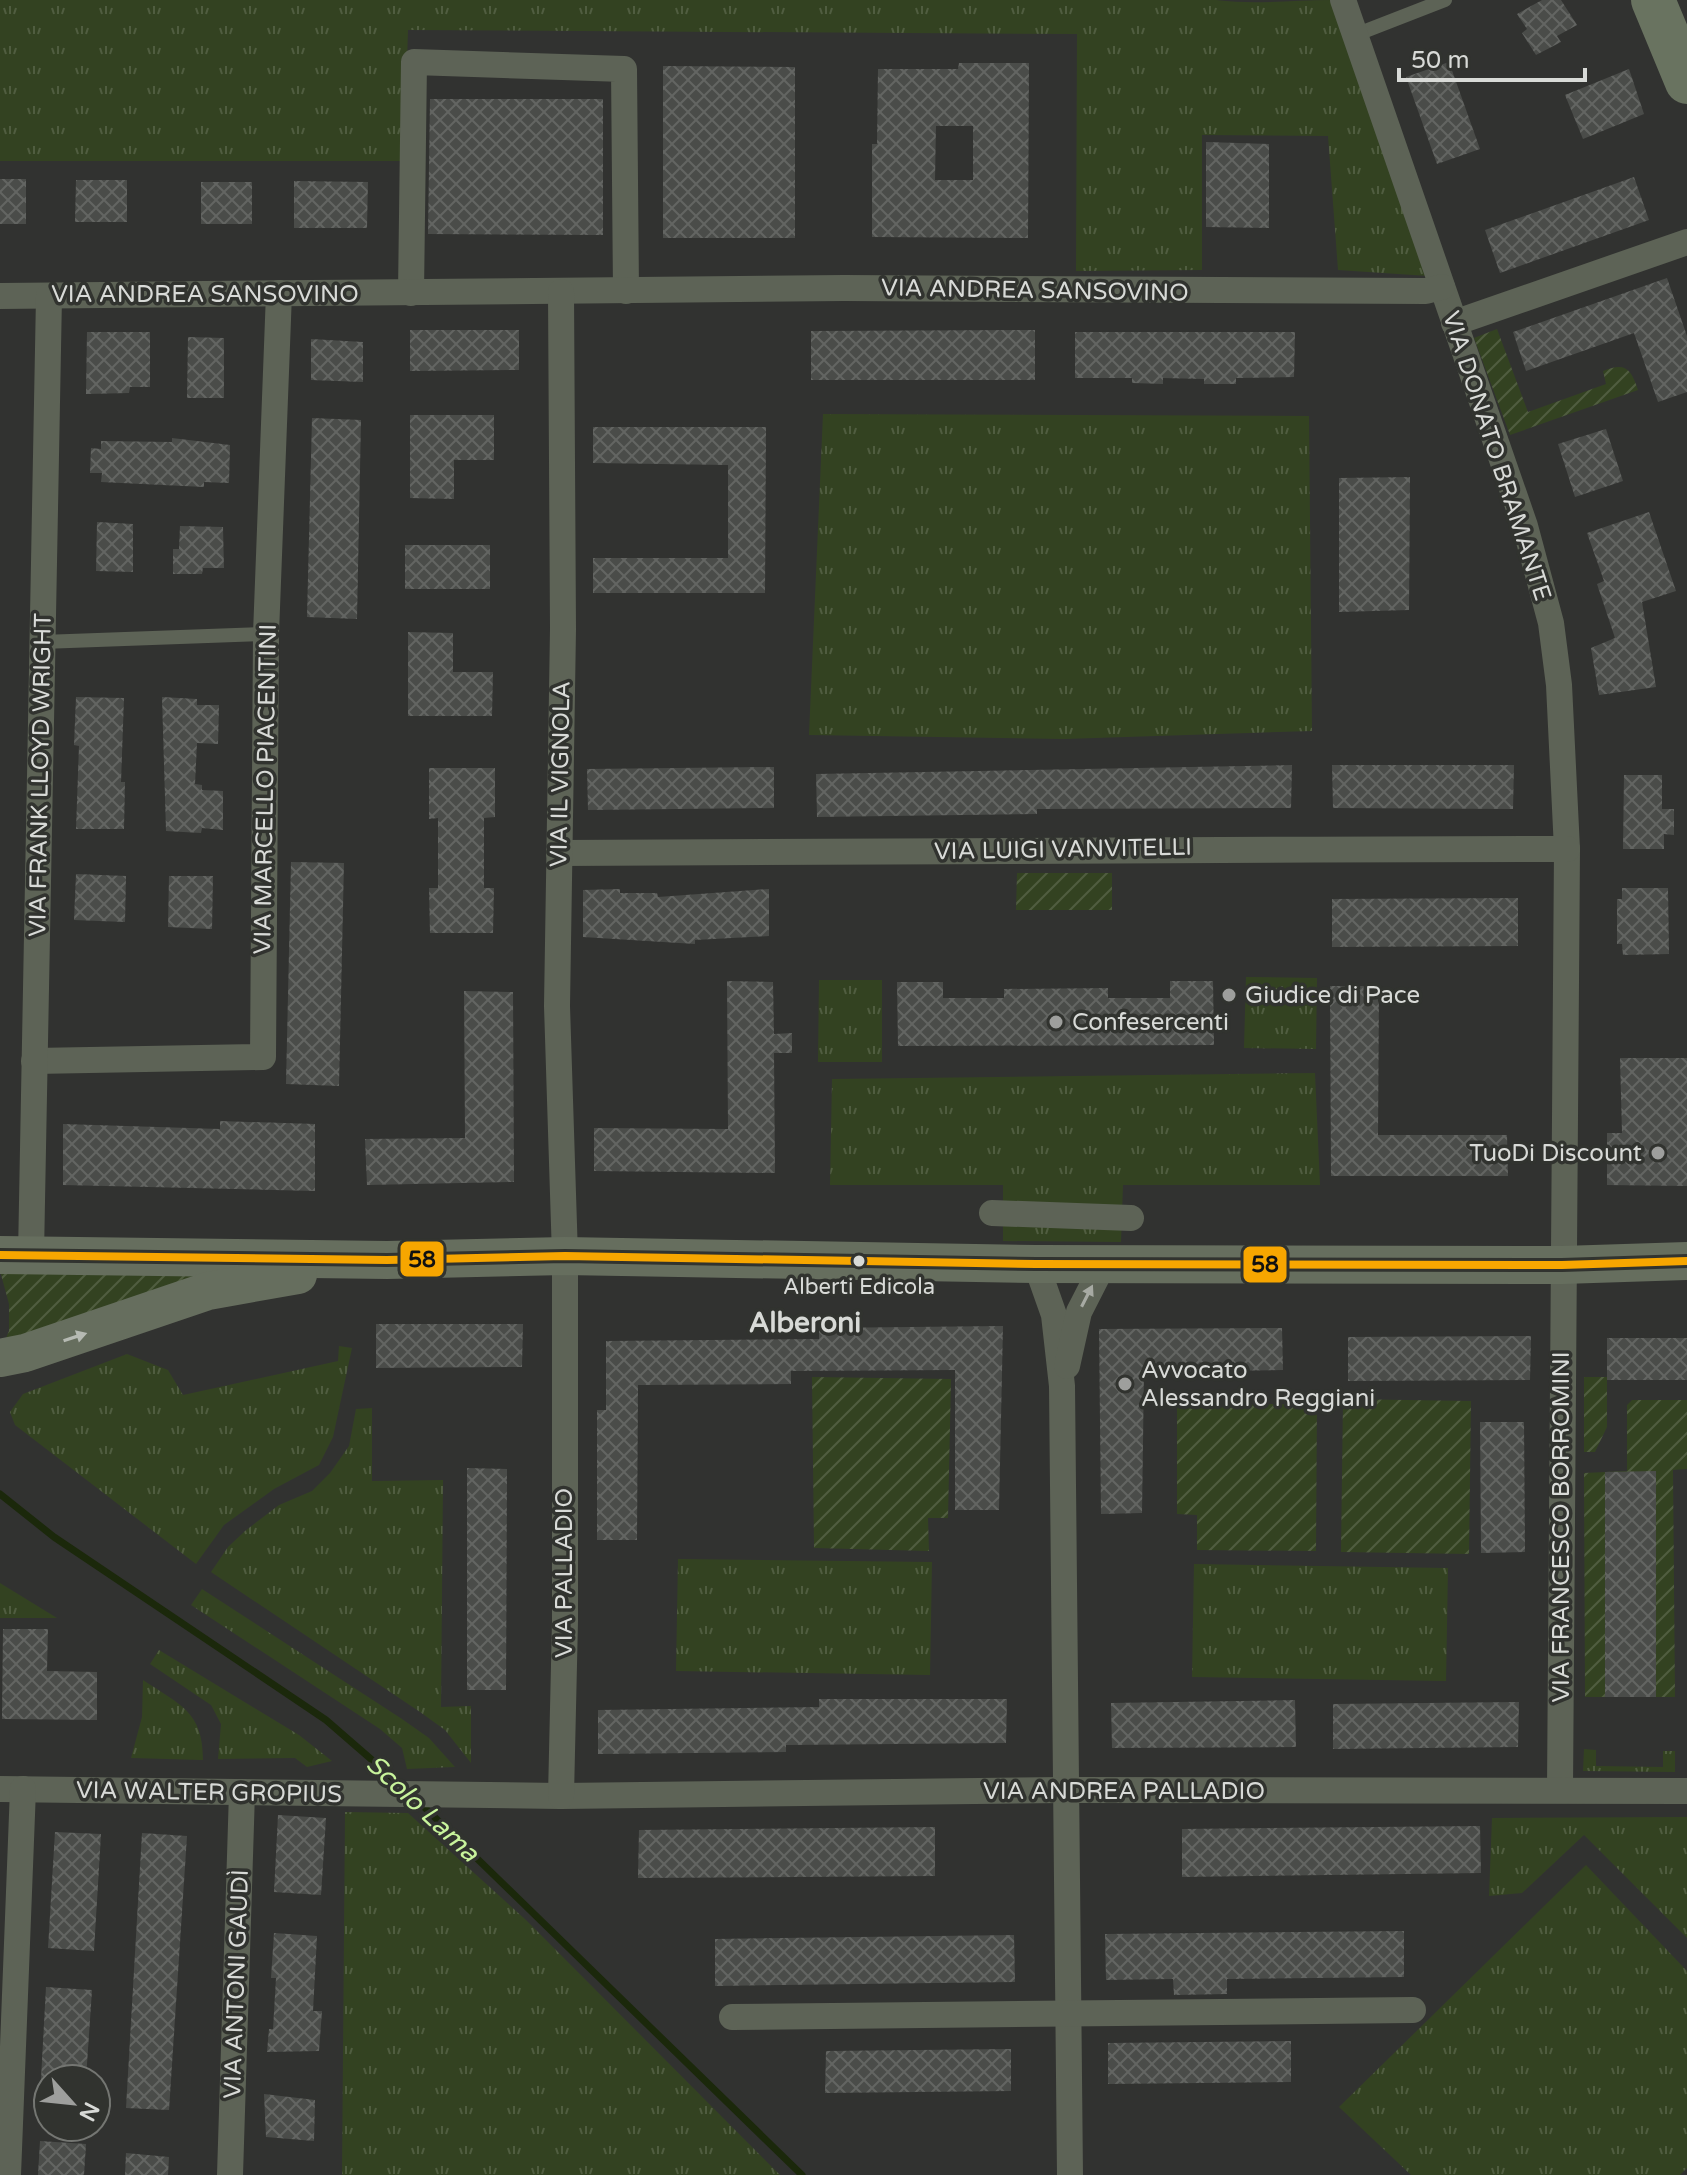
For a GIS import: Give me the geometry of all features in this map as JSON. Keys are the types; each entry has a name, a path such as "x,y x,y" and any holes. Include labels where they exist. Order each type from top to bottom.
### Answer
{"highway":[{"path":"1653,0 1687,82"}],"main road":[{"path":"15,1255 387,1260 565,1256 1036,1264 1562,1265 1687,1261"},
{"path":"0,1358 25,1353 208,1291 387,1260"}],"street":[{"name":"VIA DONATO BRAMANTE","path":"1343,0 1525,526 1551,623 1559,685 1567,849 1562,1265"},
{"path":"411,293 414,62 624,69 626,291"},
{"path":"1454,323 1687,242"},
{"name":"VIA ANDREA SANSOVINO","path":"0,296 844,288 1060,292 1426,291 1442,287"},
{"name":"VIA IL VIGNOLA","path":"561,292 563,629 557,1006 565,1256"},
{"name":"VIA MARCELLO PIACENTINI","path":"34,1061 263,1057 266,634 279,293"},
{"name":"VIA FRANK LLOYD WRIGHT","path":"15,1255 34,1061 49,296"},
{"name":"VIA LUIGI VANVITELLI","path":"559,853 989,852 1201,847 1567,849"},
{"path":"992,1213 1131,1218"},
{"name":"VIA PALLADIO","path":"561,1796 565,1621 565,1256"},
{"path":"1062,1386 1079,1312 1104,1263"},
{"path":"1036,1264 1054,1315 1062,1386 1070,2175"},
{"name":"VIA FRANCESCO BORROMINI","path":"1560,1788 1562,1265"},
{"name":"VIA ANDREA PALLADIO","path":"561,1796 1066,1790 1560,1788 1687,1791"},
{"path":"8,2175 12,1789"},
{"name":"VIA WALTER GROPIUS","path":"12,1789 561,1796"},
{"name":"VIA ANTONI GAUDÌ","path":"230,2175 242,1792"},
{"path":"732,2017 1069,2011 1413,2010"}],"lane":[{"path":"1355,35 1445,0"},
{"path":"42,642 266,634"}],"green space":[{"path":"0,0 1330,0 1428,276 1338,270 1328,136 1202,135 1202,270 1076,271 1077,34 408,30 404,161 0,161"},
{"path":"1497,329 1528,412 1606,384 1603,371 1617,367 1630,372 1638,390 1510,435 1474,338"},
{"path":"823,414 1309,416 1312,731 1064,739 809,735"},
{"path":"1017,873 1112,873 1112,910 1016,910"},
{"path":"1246,977 1317,978 1316,1049 1244,1048"},
{"path":"819,980 882,980 882,1062 818,1062"},
{"path":"1315,1073 1320,1185 1123,1185 1121,1242 1003,1241 1003,1185 830,1185 832,1079"},
{"path":"0,1271 203,1273 0,1352 9,1331 9,1304"},
{"path":"339,1346 352,1348 333,1437 319,1465 274,1489 224,1525 196,1564 15,1425 10,1412 23,1394 127,1354 168,1370 183,1395 338,1361"},
{"path":"812,1377 951,1379 948,1518 928,1518 929,1551 814,1548"},
{"path":"1584,1377 1607,1377 1607,1427 1595,1452 1584,1452"},
{"path":"1343,1399 1471,1401 1469,1554 1341,1552"},
{"path":"1632,1400 1687,1400 1687,1469 1673,1470 1675,1697 1585,1697 1584,1473 1627,1471 1627,1405"},
{"path":"1177,1404 1317,1404 1316,1551 1197,1550 1197,1515 1177,1514"},
{"path":"372,1408 372,1481 443,1480 441,1707 471,1706 471,1763 445,1730 211,1572 228,1547 245,1531 279,1505 312,1491 330,1473 349,1446 356,1409"},
{"path":"678,1559 932,1562 930,1675 676,1671"},
{"path":"1194,1564 1448,1568 1446,1681 1192,1677"},
{"path":"0,1583 57,1618 0,1618"},
{"path":"202,1589 402,1719 429,1738 455,1767 407,1769 402,1748 380,1729 191,1605"},
{"path":"159,1650 299,1735 332,1761 307,1767 295,1758 218,1759 221,1724 211,1705 150,1664"},
{"path":"143,1680 178,1703 194,1720 199,1730 203,1760 131,1758 142,1717"},
{"path":"1584,1749 1596,1750 1596,1766 1663,1767 1663,1751 1675,1751 1675,1772 1583,1771"},
{"path":"345,1812 408,1813 526,1920 780,2175 342,2175"},
{"path":"1687,1817 1687,1938 1584,1835 1522,1893 1489,1896 1492,1818"},
{"path":"1586,1865 1687,1971 1687,2168 1680,2175 1411,2175 1339,2107"}],"building":[{"path":"1542,0 1561,0 1577,25 1557,36 1561,42 1536,55 1522,33 1527,29 1517,14"},
{"path":"1449,62 1480,149 1437,164 1406,77"},
{"path":"959,63 1029,63 1028,238 872,237 872,144 877,144 878,69 958,69","holes":["936,126 973,126 973,180 935,180"]},
{"path":"663,66 795,67 795,238 663,238"},
{"path":"1629,69 1644,114 1583,139 1565,95"},
{"path":"430,99 603,99 603,235 428,234"},
{"path":"1206,142 1269,144 1269,228 1206,227"},
{"path":"1634,177 1649,220 1500,273 1485,230"},
{"path":"0,179 26,179 26,224 0,224"},
{"path":"76,180 127,180 127,222 75,222"},
{"path":"294,181 368,182 367,228 294,228"},
{"path":"201,182 252,182 252,224 201,224"},
{"path":"1667,278 1687,336 1687,392 1658,402 1634,333 1526,371 1513,332"},
{"path":"410,330 519,330 519,370 410,371"},
{"path":"1035,330 1035,380 811,380 811,331"},
{"path":"87,332 150,332 150,387 130,387 129,393 86,394"},
{"path":"1075,332 1295,332 1294,377 1236,378 1236,384 1204,384 1204,379 1163,378 1163,384 1132,383 1132,378 1075,378"},
{"path":"188,337 224,338 224,398 187,398"},
{"path":"311,339 363,342 363,382 311,380"},
{"path":"410,415 494,415 494,460 454,460 454,499 410,498"},
{"path":"312,418 361,420 357,619 307,617"},
{"path":"593,427 766,427 765,593 593,593 593,558 728,558 728,465 593,463"},
{"path":"1606,429 1623,481 1575,497 1558,444"},
{"path":"172,438 230,445 229,483 204,482 204,487 101,482 102,473 90,473 91,448 101,449 101,441 172,442"},
{"path":"1410,477 1409,610 1339,612 1339,478"},
{"path":"1649,512 1676,591 1642,602 1656,687 1599,695 1591,648 1615,638 1597,584 1604,581 1587,533"},
{"path":"97,522 133,524 133,572 96,571"},
{"path":"180,526 223,527 224,568 203,568 202,574 173,574 173,549 179,549"},
{"path":"405,545 490,545 490,589 405,589"},
{"path":"408,632 453,633 453,672 493,672 492,716 408,716"},
{"path":"76,697 124,698 121,782 125,782 124,829 76,829 79,746 74,745"},
{"path":"162,697 197,699 197,705 219,705 218,744 197,743 195,784 202,785 202,790 223,791 223,830 202,828 201,833 166,831"},
{"path":"1292,765 1291,808 1037,809 1037,814 817,817 816,774"},
{"path":"1332,765 1514,765 1513,809 1333,808"},
{"path":"774,767 774,808 588,810 587,769"},
{"path":"429,768 495,768 495,817 484,818 484,888 494,888 493,933 430,933 429,888 438,888 438,818 429,819"},
{"path":"1624,775 1662,775 1662,809 1674,809 1674,835 1664,834 1664,849 1623,849"},
{"path":"291,862 344,863 339,1086 286,1084"},
{"path":"76,874 126,876 125,922 74,920"},
{"path":"169,876 213,876 212,929 168,927"},
{"path":"1622,888 1668,888 1669,954 1623,955 1622,944 1617,944 1617,899 1622,899"},
{"path":"620,889 620,893 657,893 658,897 769,889 769,936 695,940 695,944 583,937 583,890"},
{"path":"1518,898 1518,946 1332,947 1332,899"},
{"path":"727,981 773,982 774,1034 792,1033 792,1053 774,1053 775,1173 594,1171 594,1128 728,1129"},
{"name":"Confesercenti","path":"1170,981 1213,981 1214,1045 898,1046 897,982 943,982 943,998 1004,998 1004,989 1108,988 1108,998 1170,998"},
{"path":"1330,986 1379,986 1378,1135 1507,1135 1508,1176 1331,1176"},
{"path":"464,991 513,992 514,1182 367,1185 365,1139 465,1138"},
{"path":"1620,1058 1687,1058 1687,1186 1607,1185 1607,1133 1622,1133"},
{"path":"220,1121 315,1124 315,1191 63,1185 63,1124 220,1129"},
{"path":"376,1324 523,1324 522,1367 376,1368"},
{"path":"1003,1326 999,1510 955,1510 955,1370 791,1371 791,1384 638,1385 637,1540 597,1540 597,1410 606,1410 606,1341 819,1339 819,1328"},
{"path":"1282,1328 1283,1370 1144,1372 1142,1513 1101,1514 1099,1329"},
{"path":"1531,1336 1530,1380 1348,1381 1348,1337"},
{"path":"1607,1338 1687,1338 1687,1380 1607,1380"},
{"path":"1480,1422 1524,1422 1525,1552 1481,1553"},
{"path":"467,1468 507,1469 506,1690 467,1690"},
{"path":"1656,1471 1656,1697 1605,1697 1605,1472"},
{"path":"3,1629 48,1629 47,1671 97,1672 97,1720 2,1719"},
{"path":"819,1699 1007,1699 1006,1743 786,1745 786,1752 598,1754 598,1710 819,1707"},
{"path":"1295,1700 1296,1747 1112,1748 1111,1703"},
{"path":"1519,1702 1518,1747 1333,1749 1333,1704"},
{"path":"278,1815 326,1818 321,1895 274,1892"},
{"path":"1480,1826 1481,1873 1182,1877 1182,1829"},
{"path":"935,1827 935,1876 638,1878 639,1830"},
{"path":"55,1832 101,1834 94,1951 48,1948"},
{"path":"142,1833 187,1836 169,2110 126,2108"},
{"path":"1404,1931 1404,1977 1227,1979 1227,1994 1174,1995 1173,1979 1106,1980 1105,1934"},
{"path":"274,1933 317,1936 313,2011 322,2011 319,2051 267,2052 269,2029 273,2029 276,1978 271,1978"},
{"path":"1014,1935 1015,1982 715,1986 715,1939"},
{"path":"46,1987 92,1990 87,2063 42,2063"},
{"path":"1291,2041 1291,2082 1108,2084 1108,2043"},
{"path":"1011,2049 1011,2091 825,2093 826,2051"},
{"path":"264,2094 315,2100 314,2141 266,2137"},
{"path":"40,2143 86,2144 84,2175 38,2175"},
{"path":"126,2153 169,2157 168,2175 125,2175"}],"waterway":[{"name":"Scolo Lama","path":"0,1494 54,1537 326,1720 402,1786"},
{"name":"Scolo Lama","path":"420,1803 802,2175"}],"transit line":[{"name":"58","path":"0,1255 387,1260 565,1256 1036,1264 1562,1265 1687,1261"}],"place":[{"name":"Giudice di Pace","path":"1229,995"},
{"name":"Confesercenti","path":"1056,1022"},
{"name":"TuoDi Discount","path":"1658,1153"},
{"name":"Alberti Edicola","path":"859,1261"},
{"name":"Avvocato Alessandro Reggiani","path":"1125,1384"}],"district":[{"name":"Alberoni","path":"805,1322"}]}
